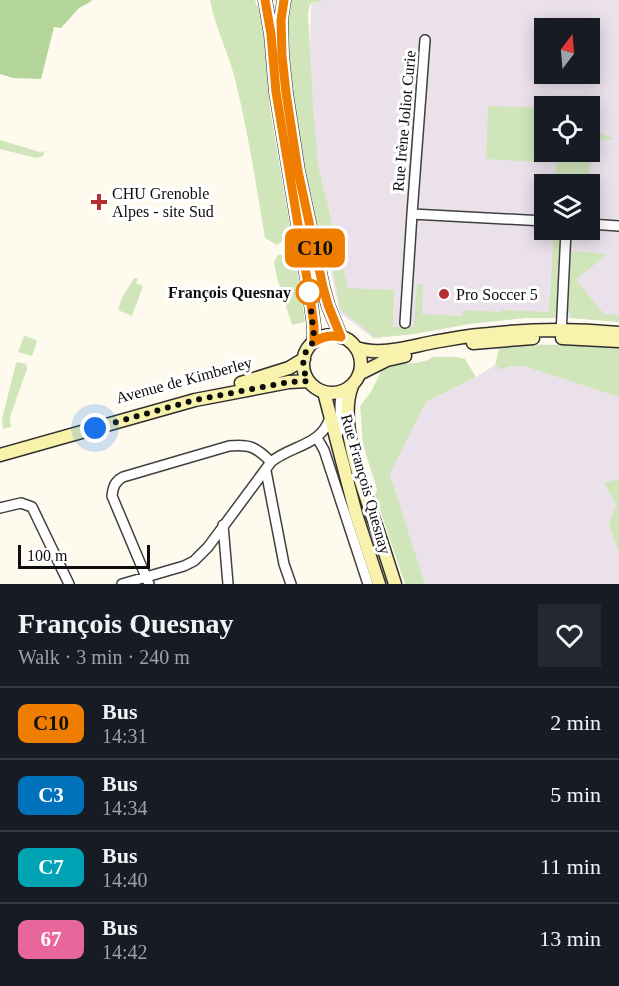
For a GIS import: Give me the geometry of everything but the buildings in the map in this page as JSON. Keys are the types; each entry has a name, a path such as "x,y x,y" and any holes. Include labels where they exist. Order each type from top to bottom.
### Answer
{"main road":[{"path":"265,0 271,34 276,92 310,297 314,342"},
{"path":"284,0 281,20 282,56 298,171 323,287 341,337"},
{"path":"356,348 370,351 392,351 487,334 521,331 619,341"},
{"path":"359,374 387,360 435,349 595,331 619,333"},
{"path":"324,392 315,388 308,381 304,358 314,342 322,337 332,335 341,337 347,339 356,348 361,360 359,374"},
{"name":"Avenue de Kimberley","path":"0,447 251,381 292,367 304,358"},
{"name":"Rue François Quesnay","path":"359,374 347,388 333,393 324,392 330,417 325,436 356,514 379,584"},
{"name":"Avenue de Kimberley","path":"0,455 195,400 289,382 308,381"},
{"name":"Rue François Quesnay","path":"347,388 349,425 359,476 395,584"}],"street":[{"name":"Rue Irène Joliot Curie","path":"425,40 412,214 534,220"},
{"path":"405,323 412,214"},
{"path":"600,225 619,226"},
{"path":"561,334 566,240"},
{"path":"122,584 148,580 194,561 208,547 279,455 340,432 342,423 340,405 347,388"},
{"path":"325,436 340,435 349,425"},
{"path":"325,436 324,450 368,584"},
{"path":"148,580 112,496 118,480 229,446 243,444 258,449 269,466 284,564 291,584"},
{"path":"0,508 21,503 32,507 69,584"},
{"path":"223,525 228,584"}],"shaded area":[{"path":"320,0 619,0 619,322 571,318 525,318 373,338 340,313 312,185 311,5"},
{"path":"495,365 501,370 510,366 523,366 619,397 619,479 605,484 616,504 609,524 619,555 619,584 425,584 390,474 426,402"}],"green space":[{"path":"0,0 92,1 79,8 61,28 54,27 41,79 13,78 0,74"},
{"path":"210,0 255,0 263,20 270,109 291,232 277,245 265,238 240,99"},
{"path":"289,0 324,0 310,4 308,14 318,166 348,288 394,290 393,327 414,327 417,284 423,284 422,314 462,316 463,310 549,312 553,240 561,240 556,317 469,324 414,334 373,338 340,309 333,270 324,270 300,155 289,82 286,7"},
{"path":"488,106 534,108 534,162 486,159"},
{"path":"600,133 614,139 600,140"},
{"path":"0,140 40,152 44,151 43,156 37,158 0,149"},
{"path":"557,162 590,162 589,174 556,174"},
{"path":"571,251 607,254 576,280 604,314 619,315 619,322 571,318 568,309"},
{"path":"278,255 292,255 297,269 305,322 292,325 277,278 274,262"},
{"path":"134,278 138,279 136,283 143,286 132,316 118,310"},
{"path":"24,336 37,342 32,356 18,352"},
{"path":"509,344 619,346 619,397 523,366 510,366 501,370 495,365 499,349"},
{"path":"433,357 465,359 476,377 426,402 390,474 425,584 405,584 375,495 377,489 363,445 360,406 371,392 381,371"},
{"path":"18,362 26,364 27,369 10,417 11,427 3,429 2,419"},
{"path":"619,479 619,555 609,524 616,504 604,483"}],"bus line":[{"name":"C10","path":"265,0 271,34 276,92 310,297 314,342 332,335 341,337 323,287 298,171 282,56 281,20 284,0"}],"place":[{"name":"CHU Grenoble Alpes - site Sud","path":"99,202"},
{"name":"François Quesnay","path":"309,292"},
{"name":"Pro Soccer 5","path":"444,294"}],"route":[{"path":"95,428 195,400 289,382 308,381 303,366 304,358 309,346 314,342 309,292"}]}
